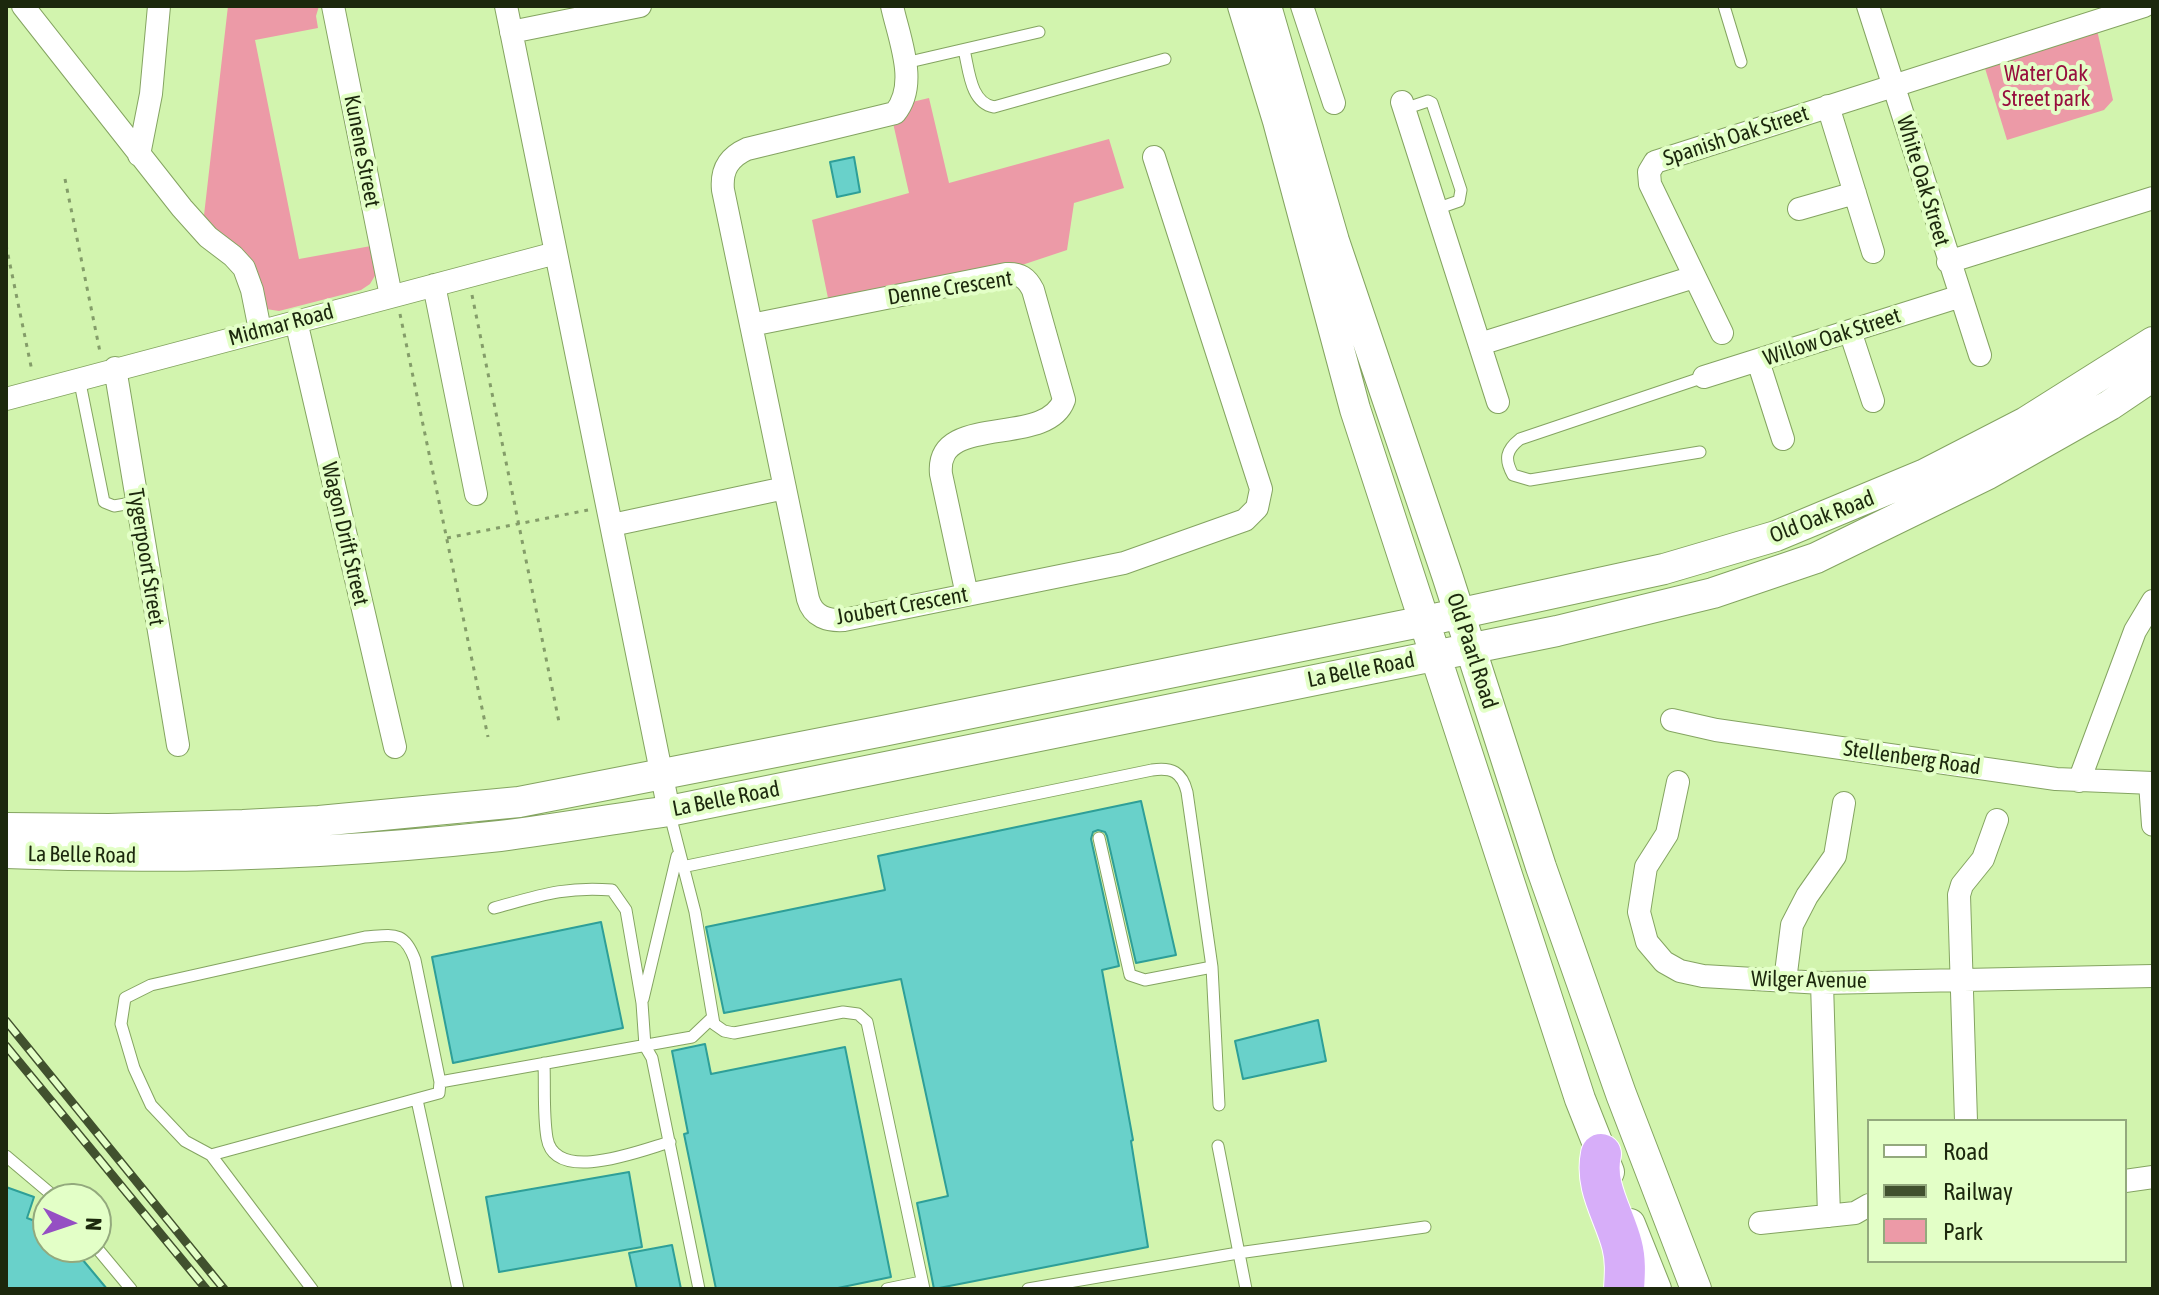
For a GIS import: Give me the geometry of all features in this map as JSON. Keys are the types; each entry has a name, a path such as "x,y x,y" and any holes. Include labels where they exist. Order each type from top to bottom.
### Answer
{"highway":[{"path":"1601,1154 1601,1186 1625,1257 1624,1289"}],"main road":[{"name":"Old Paarl Road","path":"1243,6 1278,121 1355,409 1580,1099 1656,1289"},
{"name":"Old Paarl Road","path":"1266,6 1334,241 1541,867 1621,1094 1696,1289"},
{"name":"Old Oak Road","path":"1425,621 1664,569 1807,524 1960,457 2076,392 2153,342"},
{"name":"Old Oak Road","path":"1436,655 1713,593 1816,558 1988,474 2110,405 2153,376"},
{"name":"La Belle Road","path":"6,828 243,825 519,802 1425,621"},
{"name":"La Belle Road","path":"6,853 166,856 364,848 513,834 669,811 1436,655"},
{"path":"663,775 678,787 691,790 754,777 821,779"},
{"path":"519,802 538,808 557,808 637,799 669,811"}],"street":[{"path":"23,6 139,155 208,237 239,261 252,290 260,330"},
{"path":"139,155 151,94 159,6"},
{"name":"Kunene Street","path":"333,6 394,295"},
{"path":"506,6 669,811"},
{"path":"511,32 640,6"},
{"path":"892,6 904,64"},
{"path":"1302,6 1334,103"},
{"name":"White Oak Street","path":"1868,6 1980,355"},
{"name":"Spanish Oak Street","path":"1722,333 1650,184 1649,172 1660,159 2144,6"},
{"name":"Joubert Crescent","path":"904,64 908,82 903,104 895,113 747,149 731,159 723,175 723,190 808,599 819,616 844,620 1134,560 1245,520 1257,508 1261,489 1154,157"},
{"path":"1403,106 1498,402"},
{"path":"1828,106 1873,252"},
{"path":"1799,209 1855,193"},
{"path":"1948,262 2153,198"},
{"name":"Midmar Road","path":"6,399 556,253"},
{"name":"Denne Crescent","path":"751,325 1006,274 1022,275 1028,281 1064,400 1060,410 1045,421 956,441 945,451 941,474 967,595"},
{"path":"1480,344 1694,277"},
{"path":"434,285 476,494"},
{"name":"Willow Oak Street","path":"1704,377 1961,296"},
{"name":"Wagon Drift Street","path":"296,321 395,747"},
{"path":"1850,331 1873,401"},
{"path":"1758,361 1783,439"},
{"name":"Tygerpoort Street","path":"110,370 137,502 178,745"},
{"path":"610,515 785,488"},
{"path":"2079,781 2135,631 2153,601"},
{"name":"Stellenberg Road","path":"1672,720 1716,730 2079,781 2152,783"},
{"name":"Wilger Avenue","path":"1678,782 1667,834 1649,860 1643,879 1639,912 1647,942 1664,962 1680,971 1703,976 1822,983 2153,976"},
{"path":"2152,783 2153,825"},
{"path":"1785,981 1792,925 1807,896 1834,860 1844,803"},
{"path":"1966,1119 1960,889 1980,864 1997,820"},
{"path":"1822,983 1829,1216"},
{"path":"2127,1181 2153,1177"},
{"path":"1760,1223 1855,1213 1867,1206"}],"lane":[{"path":"1724,6 1741,62"},
{"path":"904,64 1039,32"},
{"path":"964,50 976,97 985,105 994,107 1165,59"},
{"path":"1700,452 1530,480 1513,475 1506,455 1520,439 1704,377"},
{"path":"79,378 104,502 114,506 137,502"},
{"path":"682,867 1166,768 1182,777 1187,792 1212,967 1219,1105"},
{"path":"669,811 695,912 712,1018 718,1028 734,1033 843,1012 864,1017 871,1035 923,1285 887,1289"},
{"path":"1099,838 1130,975 1145,980 1212,967"},
{"path":"642,1003 678,852"},
{"path":"494,908 561,890 612,890 626,910 642,1003 645,1046 652,1058 699,1289"},
{"path":"211,1155 439,1093 440,1082 409,943 393,935 365,937 151,985 125,998 121,1024 134,1068 151,1105 185,1141 211,1155 312,1289"},
{"path":"440,1082 692,1037 712,1018"},
{"path":"544,1063 547,1142 558,1156 570,1162 589,1162 670,1142"},
{"path":"417,1100 458,1289"},
{"path":"1218,1146 1246,1289"},
{"path":"6,1156 38,1183"},
{"path":"1028,1289 1238,1253 1425,1227"},
{"path":"109,1263 131,1289"}],"path":[{"path":"65,179 110,370"},
{"path":"6,245 36,390"},
{"path":"468,276 559,722"},
{"path":"394,295 488,737"},
{"path":"447,538 519,523 610,515"}],"green space":[{"path":"228,6 319,6 316,16 318,28 255,40 299,259 371,246 376,274 370,284 361,290 279,311 266,309 203,224"},
{"name":"Water Oak Street park","path":"2097,30 2113,100 2104,110 2007,140 1984,65"},
{"path":"929,98 949,183 1109,139 1124,188 1074,203 1067,250 1016,267 829,303 812,220 909,193 893,123 912,102"}],"building":[{"path":"854,157 860,192 837,197 830,162"},
{"path":"1141,801 1176,955 1136,963 1107,836 1098,830 1093,832 1091,839 1119,966 1102,970 1133,1140 1148,1247 934,1289 917,1203 948,1196 901,979 724,1013 706,927 885,890 878,856"},
{"path":"601,922 623,1028 453,1063 432,957"},
{"path":"1318,1020 1326,1061 1243,1079 1235,1041"},
{"path":"705,1044 711,1074 845,1047 891,1277 833,1289 716,1289 684,1134 688,1133 672,1051"},
{"path":"629,1172 642,1247 499,1272 486,1197"},
{"path":"6,1187 32,1196 27,1218 32,1220 32,1263 85,1263 107,1289 6,1289"},
{"path":"672,1245 681,1289 637,1289 629,1253"}],"railway":[{"path":"6,1021 224,1289"},
{"path":"6,1046 206,1289"}]}
